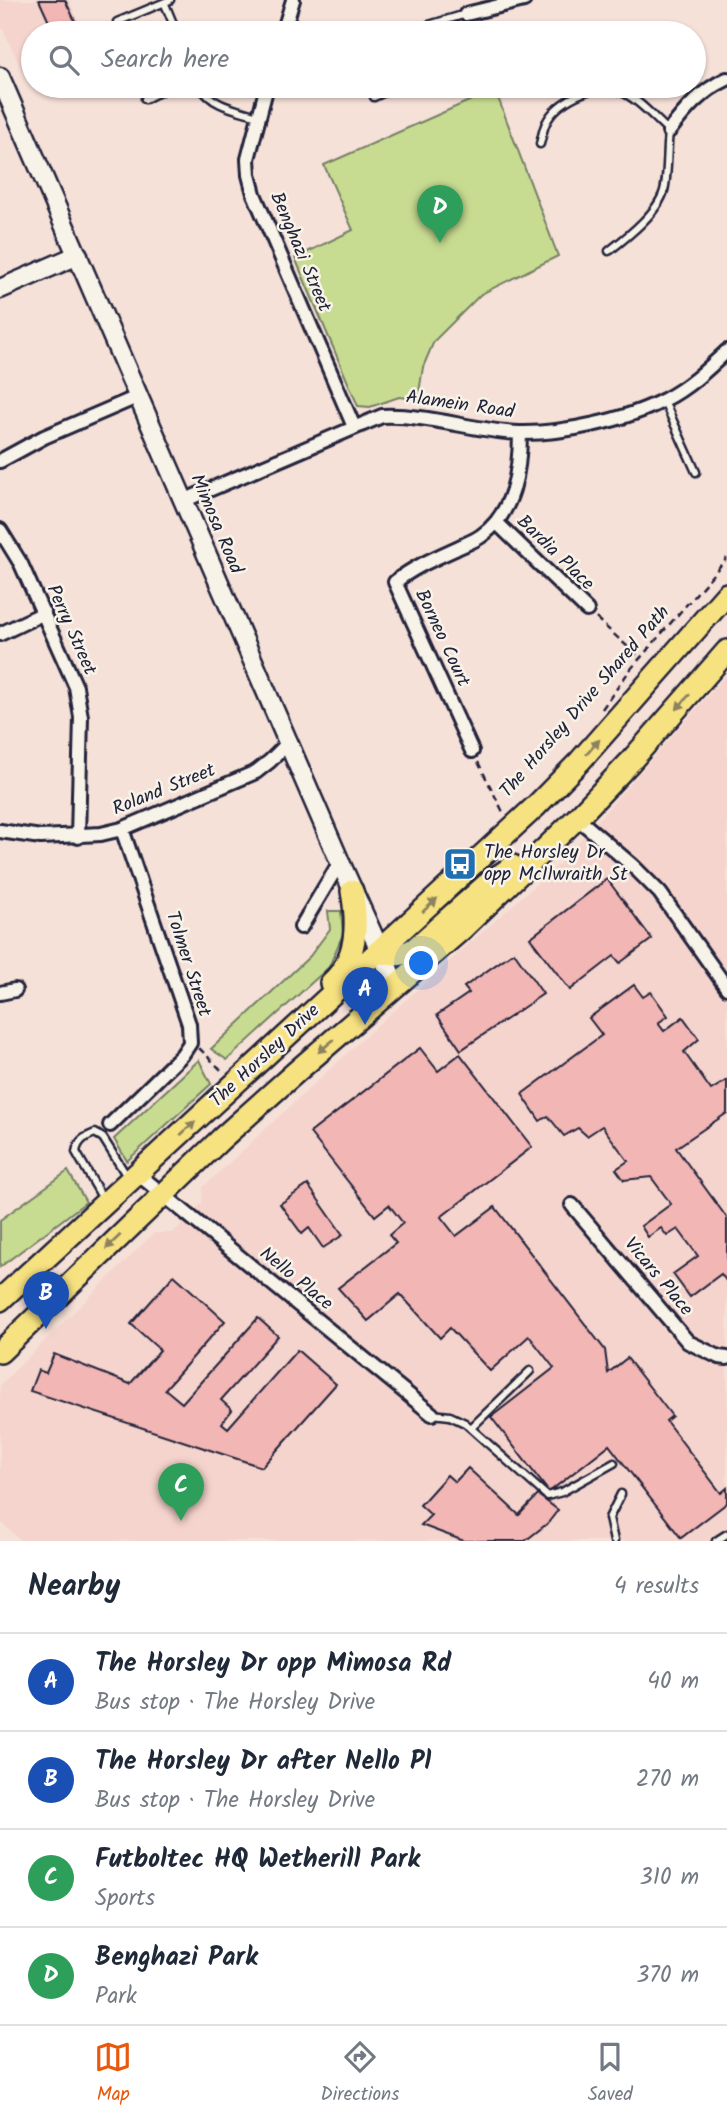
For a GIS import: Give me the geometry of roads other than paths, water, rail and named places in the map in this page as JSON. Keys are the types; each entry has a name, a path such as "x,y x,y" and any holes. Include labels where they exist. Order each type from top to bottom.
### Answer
{"main road":[{"name":"Mimosa Road","path":"0,77 352,891 396,986"},
{"path":"0,289 78,255"},
{"name":"The Horsley Drive","path":"0,1300 536,806 580,761 727,594"},
{"name":"The Horsley Drive","path":"0,1352 162,1194 296,1072 463,928 577,818 639,753 727,650"},
{"path":"379,951 391,956 404,955 414,950 486,885 577,818"},
{"path":"254,1067 299,1012 337,978 345,965 356,933 357,916 352,891"}],"street":[{"path":"287,21 293,0"},
{"path":"466,14 524,0"},
{"path":"706,91 727,79"},
{"name":"Benghazi Street","path":"263,98 248,159 254,194 354,427"},
{"path":"668,131 696,98"},
{"name":"Alamein Road","path":"183,501 382,416 405,415 520,433 561,431 620,417 664,401 698,378 727,351"},
{"path":"0,461 44,437 137,397"},
{"path":"497,523 510,496 520,464 520,433"},
{"name":"Bardia Place","path":"497,523 587,610"},
{"name":"Borneo Court","path":"472,751 395,582 411,569 480,537 497,523"},
{"name":"Perry Street","path":"0,530 21,564 76,687 81,718 78,837"},
{"path":"0,634 44,613"},
{"name":"Roland Street","path":"0,831 41,837 78,837 122,829 256,772 288,743"},
{"path":"577,818 660,892 727,988"},
{"name":"Tolmer Street","path":"110,1125 182,1055 190,1043 189,1024 122,829"},
{"path":"301,927 340,862"},
{"path":"0,993 15,990"},
{"name":"Nello Place","path":"134,1177 162,1194 432,1413"},
{"name":"Vicars Place","path":"572,1205 688,1342 719,1357 727,1358"}],"lane":[{"path":"120,21 168,2 174,21"},
{"path":"442,21 466,14"},
{"path":"210,98 222,105 258,116"},
{"path":"540,144 546,121 557,108 573,98"},
{"path":"609,251 631,235 659,202 665,189 668,131 631,98"},
{"path":"664,401 696,472"},
{"path":"106,1203 76,1152 78,1144 95,1133 103,1138 134,1177"},
{"path":"471,1428 530,1371"},
{"path":"432,1413 459,1419 547,1496 562,1492 614,1463"},
{"path":"614,1541 609,1518 621,1494"},
{"path":"716,1541 727,1534"}],"place":[{"name":"Benghazi Park","path":"440,243"},
{"name":"The Horsley Dr opp McIlwraith St","path":"460,864"},
{"name":"The Horsley Dr opp Mimosa Rd","path":"365,1025"},
{"name":"The Horsley Dr after Nello Pl","path":"46,1329"},
{"name":"Futboltec HQ Wetherill Park","path":"181,1521"}]}
